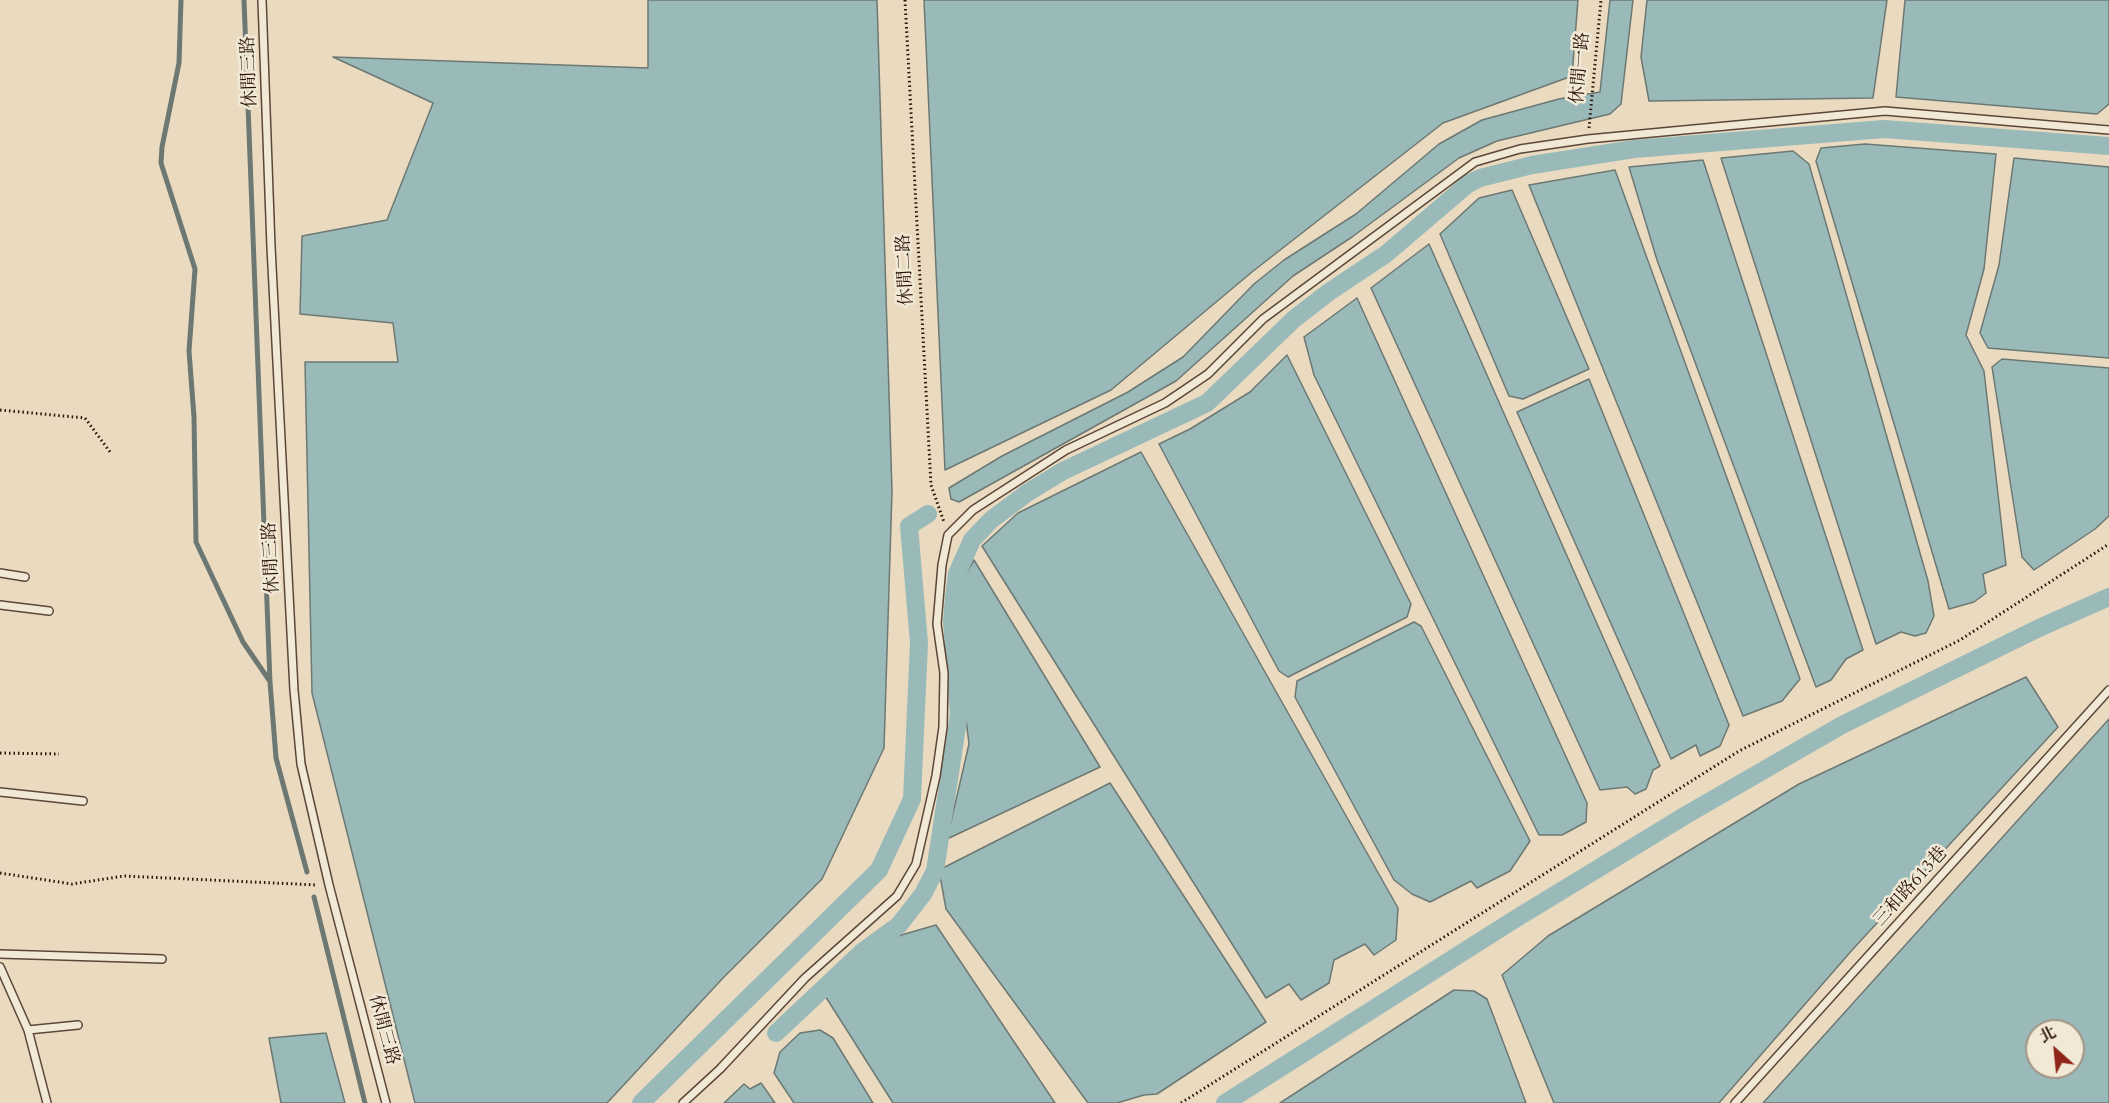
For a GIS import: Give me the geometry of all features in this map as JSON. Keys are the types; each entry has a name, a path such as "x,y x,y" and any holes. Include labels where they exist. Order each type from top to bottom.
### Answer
{"lane":[{"name":"休閒三路","path":"262,0 271,248 294,690 301,764 329,885 386,1103"},
{"path":"683,1103 720,1069 806,978 897,896 916,864 936,776 943,727 944,673 937,624 942,564 948,535 973,510 1066,450 1165,402 1208,374 1263,319 1475,162 1520,149 1588,139 1886,111 2109,130"},
{"path":"0,573 25,577"},
{"path":"0,605 50,611"},
{"name":"三和路613巷","path":"1735,1103 2109,690"},
{"path":"0,792 83,801"},
{"path":"0,954 162,959"},
{"path":"0,967 28,1030 47,1103"},
{"path":"28,1030 78,1025"}],"path":[{"name":"休閒二路","path":"905,0 931,485 948,535"},
{"name":"休閒一路","path":"1588,139 1601,0"},
{"path":"0,410 85,418 110,452"},
{"path":"1181,1103 1738,751 1960,640 2109,544"},
{"path":"0,753 59,754"},
{"path":"0,873 72,884 124,876 329,885"}],"water":[{"path":"648,0 877,0 892,491 884,748 822,879 723,978 607,1103 415,1103 312,693 305,362 398,362 393,323 300,314 302,236 387,220 433,103 333,57 648,68"},
{"path":"924,0 1578,0 1572,76 1443,123 1252,272 1111,390 945,470"},
{"path":"1610,0 1633,0 1621,104 1610,114 1497,141 1459,158 1352,237 1293,276 1176,381 959,502 951,499 949,488 1002,456 1128,392 1183,357 1254,284 1284,260 1356,214 1439,144 1482,120 1559,99 1600,92"},
{"path":"1647,0 1887,0 1873,98 1649,101 1641,57"},
{"path":"1905,0 2109,0 2109,104 2097,114 1896,97"},
{"path":"1865,144 1996,154 1984,269 1966,335 1984,371 2006,565 1983,574 1986,593 1974,602 1949,609 1816,161 1821,148"},
{"path":"1793,151 1809,164 1928,581 1934,616 1926,633 1915,636 1901,632 1876,644 1721,158"},
{"path":"2014,158 2109,167 2109,358 1988,348 1980,333 1999,265"},
{"path":"1703,160 1863,650 1846,659 1831,680 1816,687 1657,260 1629,167"},
{"path":"1615,170 1800,679 1782,701 1743,716 1529,185"},
{"path":"1512,190 1589,369 1523,399 1509,396 1440,234 1479,198"},
{"path":"1429,244 1660,766 1653,770 1646,789 1635,794 1627,787 1600,790 1371,288"},
{"path":"1357,298 1587,803 1586,822 1562,835 1539,835 1314,375 1304,337"},
{"path":"1287,355 1411,604 1407,617 1288,677 1279,671 1159,444 1190,429 1250,392"},
{"path":"2002,359 2109,368 2109,516 2095,529 2034,570 2022,557 1992,367"},
{"path":"1589,379 1729,725 1720,746 1700,756 1696,745 1671,759 1517,412"},
{"path":"1141,452 1398,908 1396,940 1374,955 1365,944 1334,960 1329,983 1301,1000 1289,984 1266,998 982,546 1018,513"},
{"path":"974,560 1100,767 947,839 969,744 954,622 964,577"},
{"path":"1414,622 1421,626 1530,841 1510,871 1477,888 1471,881 1430,902 1412,894 1394,880 1295,697 1297,681"},
{"path":"2026,677 2058,727 1853,949 1719,1103 1554,1103 1502,975 1548,936 1799,784"},
{"path":"2109,719 2109,1103 1763,1103"},
{"path":"1110,783 1266,1022 1157,1094 1144,1095 1117,1103 1088,1103 946,909 939,870"},
{"path":"936,925 1055,1103 893,1103 822,991 877,942"},
{"path":"1454,990 1474,991 1487,999 1526,1103 1280,1103"},
{"path":"820,1030 833,1038 873,1103 794,1103 774,1073 780,1052 800,1033"},
{"path":"326,1033 345,1103 281,1103 269,1038"},
{"path":"761,1083 775,1103 724,1103 744,1084 750,1089"}],"waterway":[{"path":"181,0 179,63 162,147 161,163 195,269 189,351 194,417 196,542 243,642 269,680"},
{"path":"244,0 270,682 276,758 307,872"},
{"path":"776,1033 862,952 899,925 923,894 935,871 959,714 952,621 954,597 957,574 972,540 991,520 1027,493 1063,471 1207,403 1294,319 1329,292 1386,254 1468,184 1480,178 1532,165 1634,149 1884,129 2109,146"},
{"path":"641,1103 879,870 912,799 919,643 909,526 928,514"},
{"path":"1225,1103 1512,921 1686,815 1842,725 2039,628 2109,597"},
{"path":"314,897 365,1103"}]}
